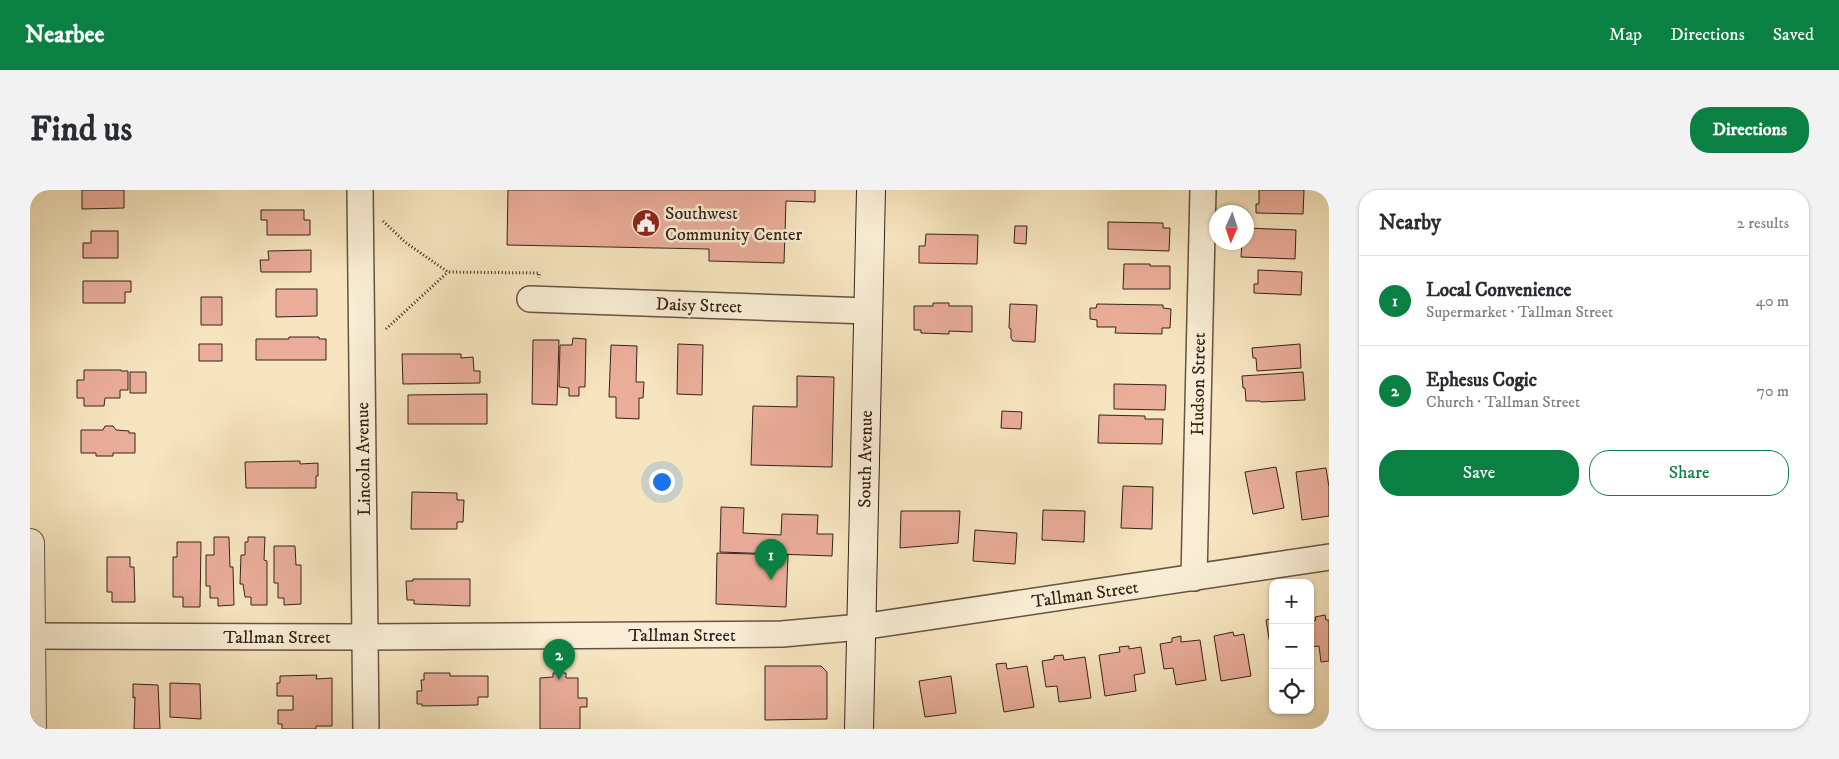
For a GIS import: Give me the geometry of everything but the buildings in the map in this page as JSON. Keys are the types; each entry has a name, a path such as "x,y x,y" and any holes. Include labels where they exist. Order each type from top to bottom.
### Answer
{"main road":[{"name":"South Avenue","path":"859,729 871,190"},
{"path":"30,543 32,729"}],"street":[{"name":"Hudson Street","path":"1194,578 1203,190"},
{"name":"Lincoln Avenue","path":"360,194 366,729"},
{"name":"Daisy Street","path":"535,299 868,311"},
{"name":"Tallman Street","path":"31,636 365,637 782,634 861,628 1329,557"}],"path":[{"path":"360,194 405,242 448,272 539,272 535,299"},
{"path":"362,351 448,272"}],"place":[{"name":"Southwest Community Center","path":"646,223"},
{"name":"Local Convenience","path":"771,580"},
{"name":"Ephesus Cogic","path":"559,680"}]}
